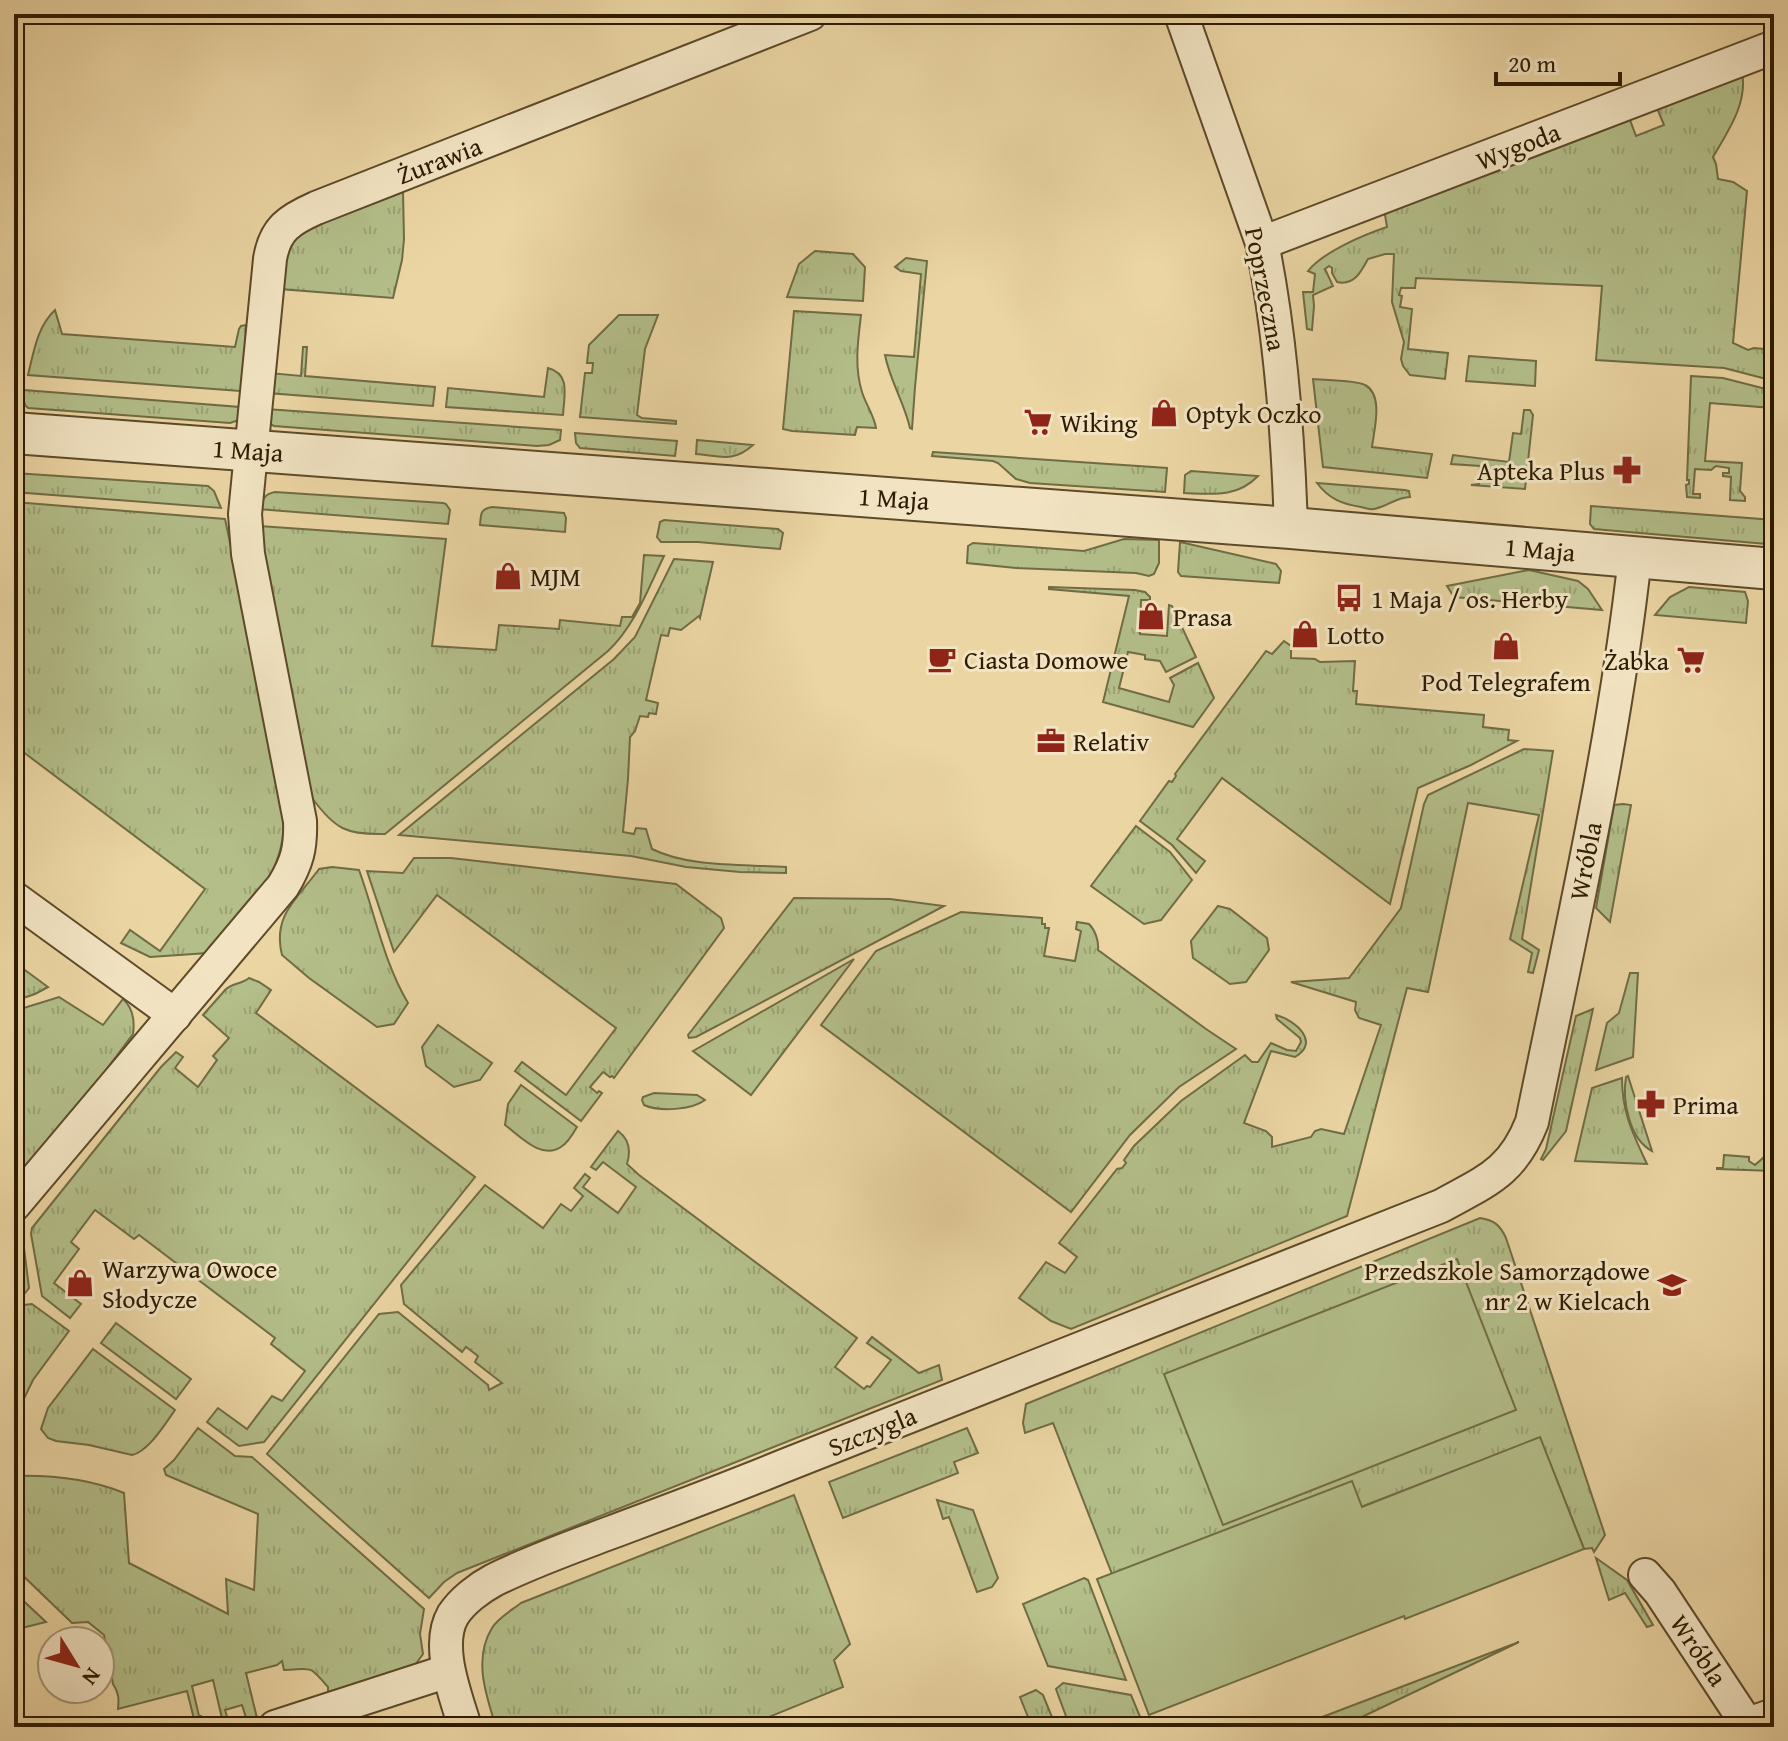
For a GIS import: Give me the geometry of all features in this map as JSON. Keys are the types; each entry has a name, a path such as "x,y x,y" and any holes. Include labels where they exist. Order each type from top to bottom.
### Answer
{"street":[{"name":"Żurawia","path":"14,1205 283,886 294,867 300,844 300,821 248,554 245,514 270,259 277,234 284,226 316,208 810,14"},
{"name":"Poprzeczna","path":"1181,14 1262,243 1280,366 1291,528"},
{"name":"Wygoda","path":"1262,243 1774,47"},
{"name":"1 Maja","path":"14,433 1291,528 1774,569"},
{"name":"Wróbla","path":"1513,1159 1525,1141 1536,1107 1610,728 1628,625 1635,557"},
{"path":"14,898 175,1015"},
{"name":"Szczygla","path":"465,1727 448,1671 448,1631 453,1615 472,1594 491,1581 535,1561 735,1486 1441,1206 1495,1175 1513,1159"},
{"name":"Wróbla","path":"1645,1575 1752,1723"},
{"path":"275,1727 448,1671"}],"green space":[{"path":"1742,72 1739,106 1713,157 1718,179 1733,182 1747,191 1733,343 1748,350 1774,350 1774,381 1724,368 1596,360 1602,286 1416,278 1415,288 1401,288 1399,295 1402,296 1400,307 1412,309 1408,349 1448,353 1445,379 1410,375 1401,359 1404,342 1392,302 1394,254 1368,259 1360,273 1348,282 1337,282 1332,268 1329,266 1325,269 1333,286 1313,295 1312,330 1307,329 1303,292 1313,292 1315,274 1308,271 1333,251 1387,227 1384,209 1492,173 1630,120 1636,136 1664,125 1657,108"},
{"path":"403,192 404,239 393,298 280,289 292,234"},
{"path":"815,251 853,254 865,267 863,301 787,297 799,264"},
{"path":"906,258 927,261 912,429 885,355 914,357 921,274 895,267"},
{"path":"55,310 62,334 235,347 239,329 246,325 243,387 240,391 28,375 40,332"},
{"path":"794,311 861,315 858,373 876,428 857,427 855,435 783,429"},
{"path":"619,315 658,315 645,349 637,415 676,421 676,424 580,417 585,373 592,373 593,363 587,363 589,345"},
{"path":"303,347 307,347 305,376 435,387 433,406 268,393 270,373 301,376"},
{"path":"1469,356 1536,361 1535,386 1466,381"},
{"path":"548,368 563,380 563,415 446,407 448,388 544,397"},
{"path":"1691,376 1723,378 1774,391 1774,429 1771,424 1772,408 1710,403 1705,461 1742,463 1740,491 1745,501 1730,500 1731,477 1723,476 1723,473 1729,473 1729,468 1716,466 1711,470 1695,469 1693,494 1700,494 1700,498 1687,497"},
{"path":"1313,379 1355,382 1371,390 1376,405 1372,447 1432,454 1427,478 1323,467"},
{"path":"24,390 240,407 239,420 230,423 28,408 24,402"},
{"path":"266,409 561,430 560,440 537,446 274,426 266,422"},
{"path":"1524,410 1530,410 1533,415 1525,489 1471,485 1479,484 1480,466 1451,464 1453,455 1509,462 1513,433 1521,434"},
{"path":"575,433 677,441 675,456 580,448"},
{"path":"697,440 753,445 739,454 719,457 696,454"},
{"path":"933,452 1167,468 1165,492 1030,483 1016,479 993,461 932,456"},
{"path":"1191,471 1258,476 1233,491 1184,493 1185,475"},
{"path":"14,473 208,486 214,491 221,508 14,492"},
{"path":"1317,483 1405,490 1409,491 1410,497 1369,509 1336,500"},
{"path":"275,492 443,503 450,510 448,524 257,509 267,495"},
{"path":"14,502 225,519 263,698 284,824 279,854 271,874 208,953 150,957 121,943 130,930 160,951 205,889 14,745"},
{"path":"1591,506 1774,520 1774,542 1767,544 1594,529 1590,524"},
{"path":"492,507 564,513 565,532 480,525 482,513"},
{"path":"660,522 778,529 783,533 780,549 661,542 657,537"},
{"path":"259,526 446,539 432,646 496,650 499,625 559,629 560,620 620,626 622,617 632,617 640,603 644,555 664,556 633,618 608,651 385,834 372,834 342,828 312,798 264,569"},
{"path":"1124,539 1159,540 1159,563 1154,574 967,563 968,546 973,543 1084,551"},
{"path":"1180,542 1276,564 1281,571 1279,583 1181,576 1178,572"},
{"path":"674,559 713,562 700,618 681,630 670,628 668,636 661,635 646,700 658,703 656,714 640,716 630,737 623,832 634,834 636,828 646,829 652,849 667,855 718,864 786,867 786,873 686,867 631,856 399,835 614,659 635,637"},
{"path":"1529,570 1578,581 1588,589 1602,610 1454,597 1447,586"},
{"path":"1049,587 1145,592 1150,600 1141,600 1140,634 1167,636 1169,605 1172,606 1196,657 1166,672 1160,661 1128,652 1119,688 1169,702 1174,685 1170,678 1198,663 1214,698 1193,727 1103,702 1129,596"},
{"path":"1689,587 1745,592 1748,601 1746,623 1655,615 1670,597"},
{"path":"1284,641 1291,646 1291,658 1320,662 1355,661 1353,691 1357,691 1356,704 1484,715 1483,727 1509,730 1508,740 1517,741 1418,788 1390,904 1222,778 1177,839 1205,861 1196,873 1172,845 1140,821 1169,781 1172,782 1266,651 1272,654"},
{"path":"1524,749 1553,751 1522,939 1539,950 1533,973 1528,972 1532,953 1510,939 1539,815 1468,803 1428,992 1407,988 1347,1216 1071,1329 1051,1321 1019,1298 1046,1262 1065,1273 1077,1257 1059,1243 1117,1169 1126,1163 1124,1160 1134,1146 1181,1101 1245,1055 1252,1062 1258,1062 1271,1043 1296,1051 1300,1038 1276,1015 1302,1032 1306,1045 1295,1057 1271,1051 1244,1123 1266,1131 1272,1137 1272,1147 1311,1137 1321,1129 1344,1134 1381,1025 1359,1018 1355,1010 1356,1002 1291,982 1349,978 1401,908 1428,795"},
{"path":"1614,805 1631,805 1610,922 1596,908"},
{"path":"1136,826 1170,852 1192,880 1161,920 1144,924 1091,886"},
{"path":"414,858 451,858 676,884 721,918 724,928 614,1078 603,1072 590,1087 602,1093 581,1121 515,1071 522,1062 566,1095 616,1028 437,895 394,952 367,871 403,873"},
{"path":"319,869 359,870 386,955 408,1003 394,1024 377,1027 282,955 281,929 289,908"},
{"path":"794,898 890,899 944,906 689,1038 688,1035"},
{"path":"1218,906 1230,909 1267,938 1269,950 1246,982 1230,984 1193,958 1191,941"},
{"path":"961,912 1042,918 1042,924 1049,928 1044,956 1075,961 1081,931 1076,929 1077,922 1089,924 1096,936 1098,950 1236,1049 1179,1087 1130,1135 1071,1212 821,1025 876,951"},
{"path":"854,959 751,1095 693,1051"},
{"path":"14,962 48,987 14,1001"},
{"path":"1630,973 1638,973 1633,1057 1596,1070 1607,1023 1619,1013"},
{"path":"249,978 271,990 256,1013 475,1177 264,1442 239,1446 207,1422 218,1408 247,1429 272,1396 282,1401 305,1371 271,1344 275,1338 139,1235 134,1239 95,1210 71,1242 79,1249 54,1283 81,1304 70,1318 42,1296 31,1234 32,1228 176,1052 183,1057 175,1068 198,1087 217,1060 213,1056 229,1038 203,1015 226,989"},
{"path":"59,997 103,1025 123,999 132,1015 133,1034 64,1126 14,1185 14,1011"},
{"path":"1593,1009 1566,1131 1543,1160 1576,1016"},
{"path":"438,1025 492,1063 480,1080 454,1087 426,1066 422,1047"},
{"path":"1628,1076 1652,1151 1638,1138 1629,1118 1625,1097"},
{"path":"1622,1078 1626,1113 1647,1164 1575,1161 1592,1088"},
{"path":"521,1085 577,1127 561,1147 546,1151 538,1149 505,1125 508,1104"},
{"path":"654,1093 697,1095 705,1100 675,1109 644,1105 643,1097"},
{"path":"618,1131 628,1146 627,1164 639,1175 857,1338 835,1367 864,1389 870,1387 891,1360 867,1343 872,1337 919,1373 939,1365 942,1380 457,1573 429,1598 267,1454 379,1314 398,1312 488,1385 489,1390 502,1383 475,1362 478,1356 466,1347 462,1352 404,1304 401,1285 485,1185 543,1228 561,1204 571,1211 583,1196 574,1188 585,1174 590,1178 583,1187 618,1213 636,1187 603,1162 596,1170 591,1167"},
{"path":"1724,1155 1749,1157 1755,1165 1763,1158 1774,1162 1774,1171 1717,1169 1723,1168"},
{"path":"1480,1218 1496,1224 1506,1238 1605,1535 1594,1552 1592,1548 1584,1549 1540,1438 1361,1507 1351,1482 1112,1574 1053,1423 1025,1433 1026,1404"},
{"path":"21,1224 29,1288 25,1293 14,1294 14,1232"},
{"path":"1457,1259 1516,1410 1223,1525 1164,1374"},
{"path":"32,1304 69,1331 33,1380 14,1419 14,1306"},
{"path":"116,1323 191,1379 176,1399 101,1343"},
{"path":"93,1349 175,1410 156,1437 138,1453 132,1455 56,1441 48,1438 41,1429 48,1408"},
{"path":"198,1428 235,1456 252,1457 424,1609 420,1634 423,1654 415,1665 330,1693 313,1671 284,1670 282,1661 246,1673 257,1718 261,1718 263,1723 249,1727 242,1705 225,1710 230,1727 224,1727 213,1680 192,1686 204,1727 196,1727 187,1691 118,1709 116,1625 72,1623 14,1567 14,1476 70,1479 124,1493 129,1563 228,1614 226,1579 254,1590 258,1514 166,1475 164,1469"},
{"path":"967,1428 978,1453 954,1462 958,1473 843,1518 829,1482"},
{"path":"1540,1437 1584,1549 1149,1715 1097,1579 1352,1481 1362,1507"},
{"path":"794,1495 850,1644 834,1660 843,1687 744,1727 496,1727 483,1677 483,1652 492,1628 505,1614 521,1603"},
{"path":"937,1500 973,1510 998,1578 992,1587 977,1592 949,1517 943,1519"},
{"path":"1596,1558 1627,1580 1653,1625 1647,1627 1625,1593 1609,1600"},
{"path":"1084,1578 1088,1580 1126,1680 1048,1666 1023,1604"},
{"path":"14,1592 46,1622 14,1630"},
{"path":"1519,1642 1341,1727 1296,1727"},
{"path":"1063,1683 1131,1695 1141,1719 1137,1727 1070,1727 1056,1689"},
{"path":"1036,1690 1043,1695 1056,1727 1032,1727 1020,1697"}],"place":[{"name":"Optyk Oczko","path":"1164,413"},
{"name":"Wiking","path":"1038,422"},
{"name":"Apteka Plus","path":"1627,470"},
{"name":"MJM","path":"508,576"},
{"name":"1 Maja / os. Herby","path":"1349,598"},
{"name":"Prasa","path":"1151,616"},
{"name":"Lotto","path":"1305,634"},
{"name":"Pod Telegrafem","path":"1506,646"},
{"name":"Ciasta Domowe","path":"942,659"},
{"name":"Żabka","path":"1691,660"},
{"name":"Relativ","path":"1051,741"},
{"name":"Prima","path":"1651,1104"},
{"name":"Warzywa Owoce Słodycze","path":"80,1283"},
{"name":"Przedszkole Samorządowe nr 2 w Kielcach","path":"1672,1285"}]}
